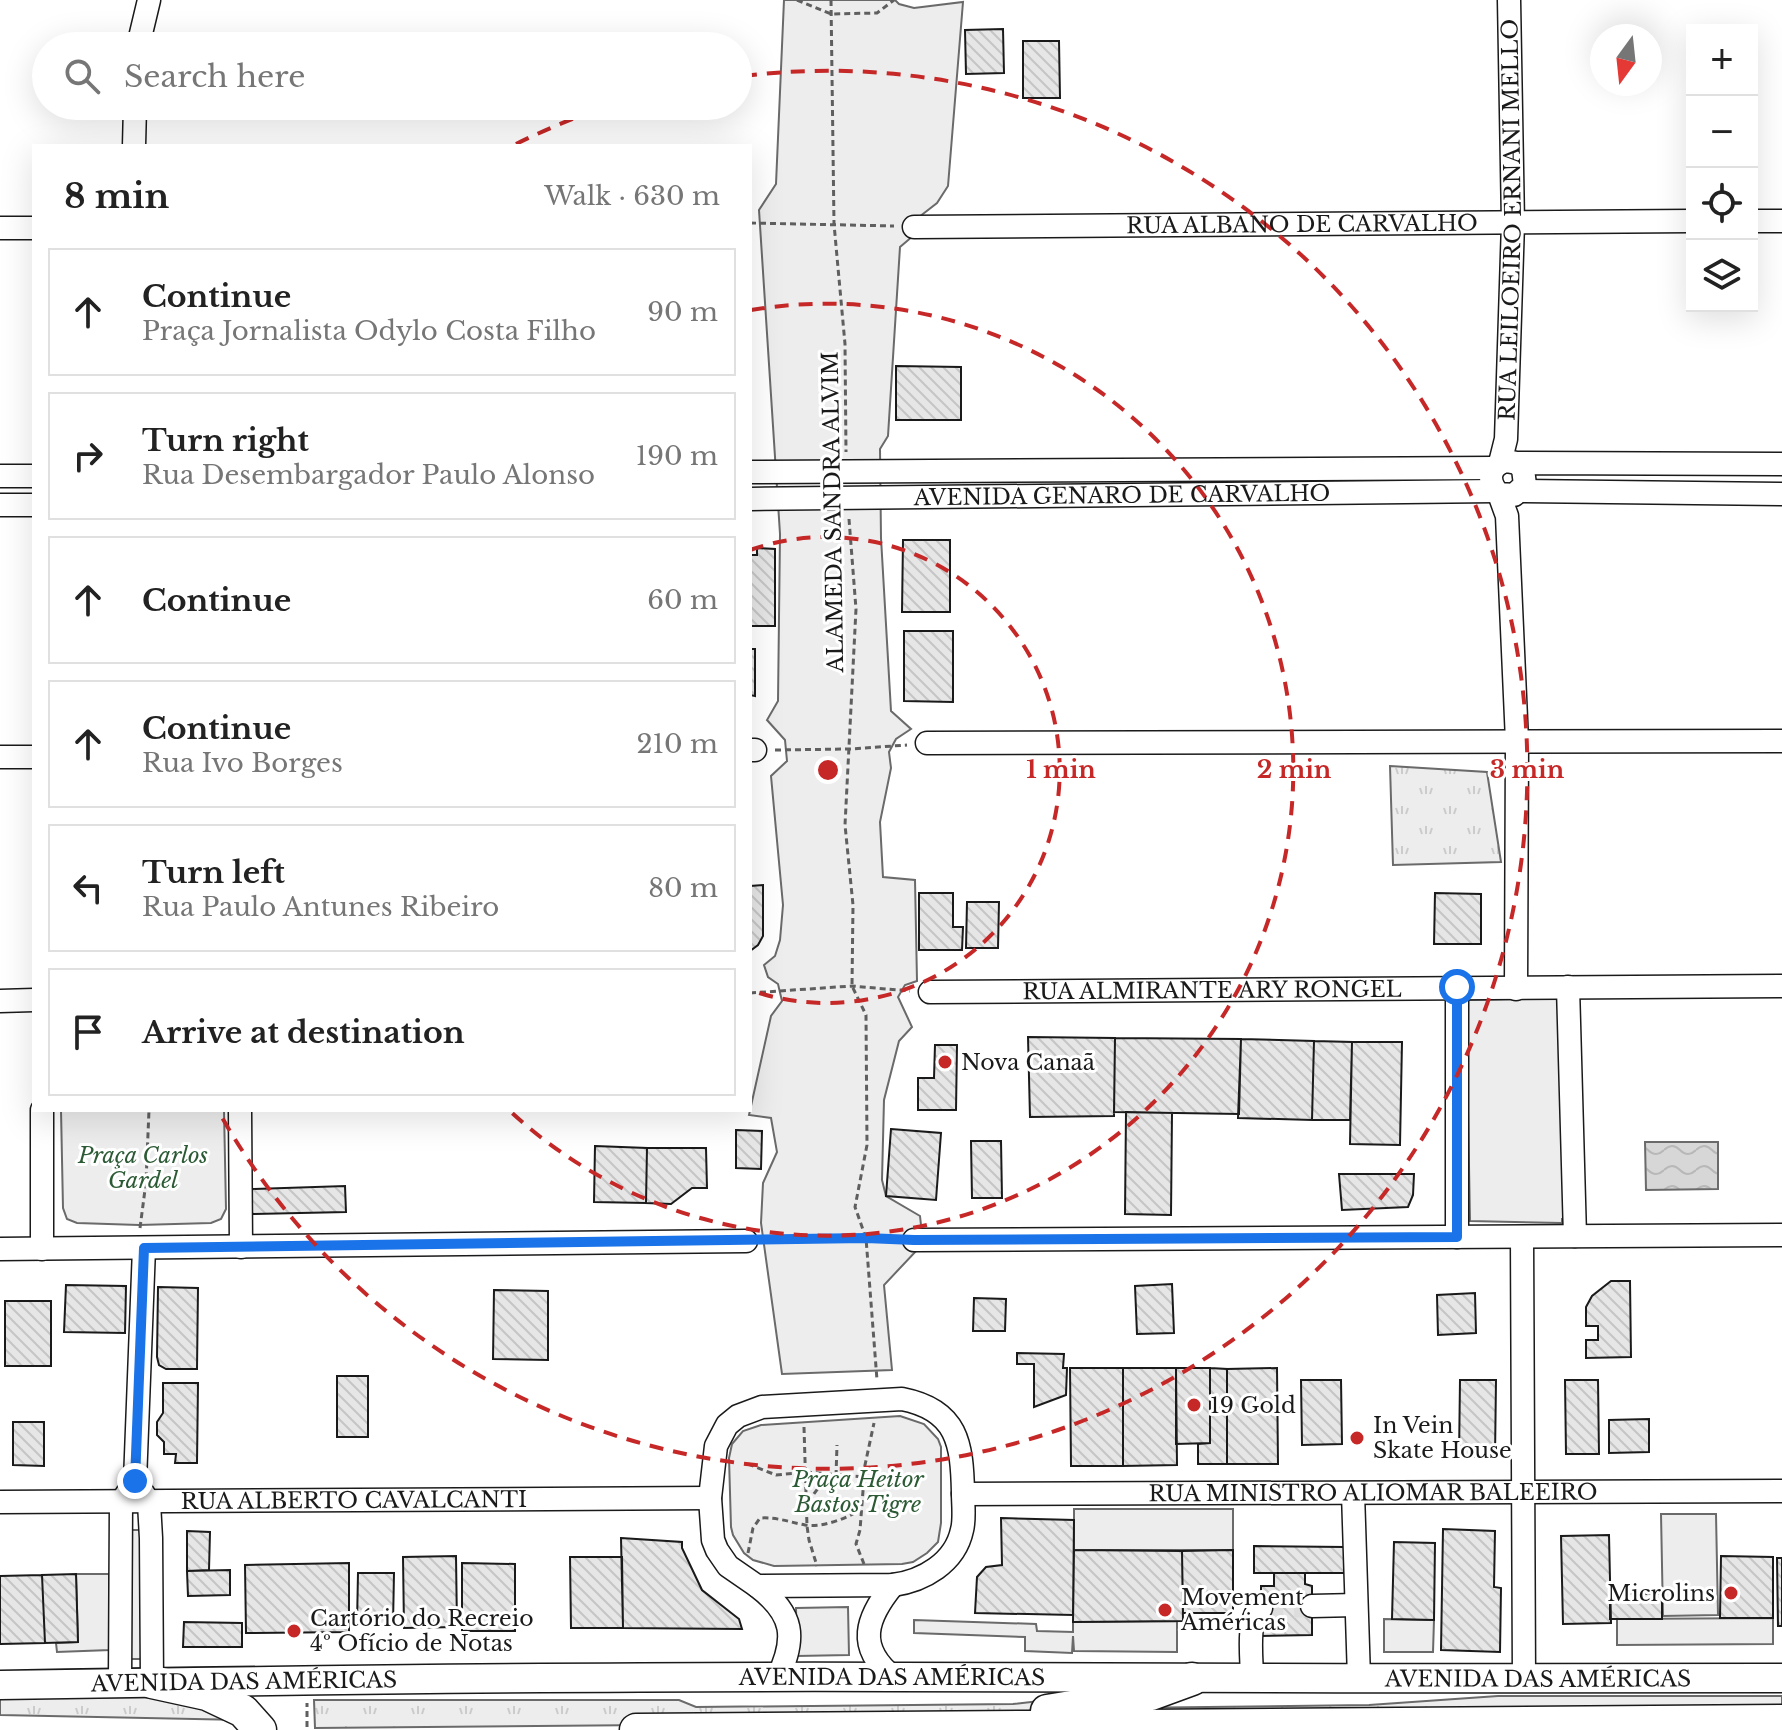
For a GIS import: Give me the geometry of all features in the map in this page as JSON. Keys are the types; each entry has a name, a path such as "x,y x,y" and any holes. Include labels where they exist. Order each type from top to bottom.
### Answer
{"highway":[{"path":"968,1726 998,1714 1049,1711 1151,1694 1192,1679"},
{"path":"152,1682 207,1694 243,1711 260,1730"},
{"name":"AVENIDA DAS AMÉRICAS","path":"636,1730 1782,1721"}],"main road":[{"name":"AVENIDA DAS AMÉRICAS","path":"0,1685 893,1677 1782,1678"}],"street":[{"path":"141,32 149,0"},
{"name":"RUA LEILOEIRO ERNANI MELLO","path":"1506,464 1513,223 1509,0"},
{"path":"134,144 135,120"},
{"name":"RUA ALBANO DE CARVALHO","path":"914,227 1686,221"},
{"path":"1758,221 1782,221"},
{"path":"0,228 32,228"},
{"path":"1507,497 1491,484 1490,475 1506,464 1526,476 1507,497 1517,741 1516,989"},
{"name":"AVENIDA GENARO DE CARVALHO","path":"752,472 1782,464"},
{"path":"887,471 879,478 878,489 888,498"},
{"path":"778,472 784,474 789,483 787,495 782,499"},
{"path":"0,476 32,476"},
{"name":"AVENIDA GENARO DE CARVALHO","path":"752,499 1782,494"},
{"path":"0,505 32,505"},
{"path":"927,743 1782,741"},
{"path":"0,757 32,757"},
{"name":"RUA ALMIRANTE ARY RONGEL","path":"930,992 1782,986"},
{"path":"1457,987 1457,1237"},
{"path":"1568,987 1575,1236"},
{"path":"0,1001 32,1000"},
{"path":"42,1112 42,1249"},
{"path":"240,1112 241,1247"},
{"path":"914,1240 1782,1235"},
{"path":"1522,1237 1524,1680"},
{"path":"0,1249 746,1241"},
{"path":"120,1683 121,1503 135,1481 144,1248"},
{"path":"757,1586 910,1583 923,1578 943,1563 963,1528 962,1456 956,1437 946,1421 915,1402 879,1400 750,1410 727,1425 716,1446 710,1498 713,1540 728,1566 757,1586 785,1614 789,1630 786,1660 777,1679"},
{"path":"135,1481 149,1503 152,1682"},
{"name":"RUA MINISTRO ALIOMAR BALEEIRO","path":"963,1494 1782,1491"},
{"path":"1353,1493 1359,1678"},
{"name":"RUA ALBERTO CAVALCANTI","path":"0,1502 710,1498"},
{"path":"893,1585 879,1603 868,1631 873,1656 893,1677"},
{"path":"1312,1606 1356,1605"},
{"path":"1252,1678 1252,1620 1261,1608"}],"path":[{"path":"797,0 831,14 877,13 894,0"},
{"name":"ALAMEDA SANDRA ALVIM","path":"831,0 834,224 845,344 846,471"},
{"path":"752,223 914,227"},
{"name":"ALAMEDA SANDRA ALVIM","path":"847,498 856,609 845,825 853,905 852,986 866,1015 867,1145 855,1207 866,1238 879,1400 856,1544 870,1585"},
{"path":"752,750 850,749 927,743"},
{"path":"752,993 852,986 930,992"},
{"path":"144,1248 139,1225 146,1182 149,1112"},
{"path":"746,1241 914,1240"},
{"path":"803,1405 807,1526 822,1585"},
{"path":"836,1476 837,1445"},
{"path":"748,1464 776,1475 807,1472 865,1477"},
{"path":"808,1502 828,1476"},
{"path":"747,1556 753,1528 760,1518 790,1519 807,1526 838,1521 861,1510"},
{"path":"307,1700 307,1727"}],"green space":[{"path":"1390,766 1487,772 1501,862 1393,865"},
{"path":"1083,1696 1021,1713 651,1725 315,1728 314,1700 679,1700 696,1707 1013,1704"},
{"path":"1498,1696 1782,1696 1782,1715 1073,1721 1121,1708 1369,1705"},
{"path":"175,1697 243,1720 0,1715 0,1698"}],"shaded area":[{"path":"784,0 895,0 914,8 963,2 948,186 937,203 919,217 913,236 900,247 888,436 880,449 881,538 891,711 911,729 896,739 889,752 891,768 880,822 883,877 915,880 917,981 905,985 898,997 912,1027 899,1041 884,1100 882,1180 886,1196 920,1216 922,1234 918,1249 884,1285 892,1370 782,1374 761,1223 763,1183 777,1152 771,1118 749,1115 771,1016 782,1001 778,984 768,977 764,965 775,956 780,940 783,905 771,776 787,761 785,740 767,720 778,701 780,534 759,210 776,184"},
{"path":"1558,998 1569,1219 1562,1219 1562,1223 1470,1221 1466,1000"},
{"name":"Praça Carlos Gardel","path":"61,1112 224,1112 226,1209 221,1219 211,1223 139,1225 77,1223 67,1219 63,1208"},
{"name":"Praça Heitor Bastos Tigre","path":"900,1416 924,1424 941,1447 941,1523 938,1542 927,1553 913,1562 902,1564 774,1566 753,1560 744,1553 731,1527 729,1458 732,1444 743,1431 761,1425"},
{"path":"1074,1509 1233,1509 1233,1550 1074,1550"},
{"path":"1661,1514 1716,1514 1718,1615 1663,1616"},
{"path":"130,1530 144,1530 144,1659 130,1659"},
{"path":"76,1574 109,1574 110,1650 57,1652 56,1643 78,1642"},
{"path":"848,1607 849,1655 797,1656 796,1608"},
{"path":"1773,1618 1773,1644 1617,1645 1617,1619"},
{"path":"1384,1619 1434,1620 1433,1652 1384,1652"},
{"path":"914,1620 1036,1624 1037,1631 1073,1632 1073,1622 1177,1621 1177,1652 1074,1651 1073,1636 1072,1653 1025,1651 1025,1637 914,1633"}],"water":[{"path":"1645,1142 1718,1142 1718,1189 1646,1190"}],"building":[{"path":"1003,29 1004,73 966,74 965,30"},
{"path":"1023,41 1059,41 1060,98 1023,98"},
{"path":"896,366 961,367 961,420 896,420"},
{"path":"903,540 950,540 950,612 902,612"},
{"path":"757,548 775,549 775,626 752,626 752,555 757,555"},
{"path":"904,631 953,631 953,702 904,701"},
{"path":"752,649 755,649 755,696 752,695"},
{"path":"763,885 763,936 752,950 752,886"},
{"path":"919,893 953,893 953,927 963,927 962,950 919,950"},
{"path":"1435,893 1481,894 1481,944 1434,944"},
{"path":"967,902 999,902 998,948 966,948"},
{"path":"1028,1037 1115,1038 1114,1116 1030,1117"},
{"path":"1115,1038 1241,1039 1239,1114 1114,1112"},
{"path":"1241,1039 1314,1041 1312,1120 1238,1118"},
{"path":"1314,1041 1352,1042 1350,1120 1312,1120"},
{"path":"1352,1042 1402,1042 1400,1145 1350,1144"},
{"name":"Nova Canaã","path":"935,1045 957,1045 956,1110 918,1110 918,1078 934,1078"},
{"path":"1126,1112 1172,1113 1171,1215 1125,1214"},
{"path":"891,1129 941,1133 936,1200 886,1196"},
{"path":"736,1130 762,1131 761,1169 736,1168"},
{"path":"971,1141 1001,1141 1002,1198 972,1198"},
{"path":"595,1146 647,1148 646,1203 594,1202"},
{"path":"647,1148 706,1148 707,1188 692,1188 671,1204 646,1203"},
{"path":"1339,1174 1414,1174 1413,1195 1408,1207 1342,1210"},
{"path":"345,1186 346,1212 252,1214 251,1189"},
{"path":"1611,1281 1630,1281 1631,1357 1586,1358 1586,1340 1598,1340 1598,1326 1586,1326 1586,1307 1592,1296"},
{"path":"1172,1284 1174,1333 1137,1334 1135,1286"},
{"path":"66,1285 126,1286 125,1333 64,1332"},
{"path":"158,1287 198,1288 197,1369 166,1369 159,1365"},
{"path":"494,1290 548,1291 548,1360 493,1359"},
{"path":"1475,1293 1476,1333 1438,1335 1437,1295"},
{"path":"974,1298 1006,1299 1005,1331 973,1331"},
{"path":"5,1301 51,1301 51,1366 5,1366"},
{"path":"1017,1353 1064,1354 1066,1395 1034,1407 1034,1364 1017,1364"},
{"path":"1070,1368 1123,1368 1123,1466 1071,1466"},
{"path":"1123,1368 1176,1368 1177,1465 1123,1466"},
{"path":"1176,1368 1210,1368 1210,1443 1176,1444"},
{"path":"1210,1368 1227,1369 1227,1464 1198,1464 1198,1444 1210,1443"},
{"path":"1277,1368 1278,1464 1227,1464 1227,1369"},
{"path":"337,1376 368,1376 368,1437 337,1437"},
{"path":"1301,1380 1341,1380 1342,1444 1302,1445"},
{"path":"1460,1380 1496,1380 1495,1457 1459,1457"},
{"path":"1565,1380 1598,1380 1599,1454 1566,1454"},
{"path":"163,1383 198,1383 197,1463 175,1463 176,1454 164,1454 164,1442 157,1435 157,1422 163,1413"},
{"path":"1649,1419 1649,1452 1609,1453 1609,1420"},
{"path":"13,1422 44,1422 44,1466 13,1465"},
{"path":"1001,1518 1074,1520 1073,1615 975,1613 977,1577 986,1567 1002,1565"},
{"path":"1443,1529 1495,1531 1494,1587 1501,1588 1500,1652 1441,1650"},
{"path":"187,1531 210,1532 209,1570 187,1571"},
{"path":"1609,1535 1611,1623 1563,1624 1561,1536"},
{"path":"621,1538 682,1542 702,1590 739,1619 742,1629 623,1628"},
{"path":"1394,1542 1435,1543 1434,1620 1392,1619"},
{"path":"1254,1546 1345,1547 1345,1573 1254,1573"},
{"path":"1074,1550 1182,1551 1183,1621 1073,1622"},
{"path":"1233,1550 1233,1613 1183,1613 1182,1551"},
{"path":"456,1556 457,1627 404,1628 403,1557"},
{"path":"1721,1556 1773,1557 1773,1618 1720,1618"},
{"path":"570,1557 622,1557 623,1628 571,1628"},
{"path":"1777,1558 1782,1558 1782,1626 1778,1626"},
{"path":"349,1563 349,1632 246,1633 245,1565"},
{"path":"462,1563 515,1564 515,1631 462,1631"},
{"path":"230,1570 230,1595 188,1596 187,1571"},
{"path":"358,1573 394,1573 393,1625 357,1624"},
{"path":"1274,1573 1305,1573 1305,1584 1312,1586 1312,1635 1261,1636 1261,1586 1274,1586"},
{"path":"76,1574 78,1642 45,1643 42,1575"},
{"path":"42,1575 45,1643 0,1644 0,1576"},
{"path":"1610,1594 1662,1594 1662,1619 1610,1619"},
{"path":"184,1622 242,1623 242,1647 183,1647"}],"tunnel":[{"path":"1261,1608 1312,1606"}],"place":[{"name":"Nova Canaã","path":"945,1062"},
{"name":"19 Gold","path":"1194,1405"},
{"name":"In Vein Skate House","path":"1357,1438"},
{"name":"Microlins","path":"1731,1593"},
{"name":"Movement Américas","path":"1165,1610"},
{"name":"Cartório do Recreio 4º Ofício de Notas","path":"294,1631"}],"route":[{"path":"135,1481 144,1248 866,1238 1457,1237 1457,987"}]}
